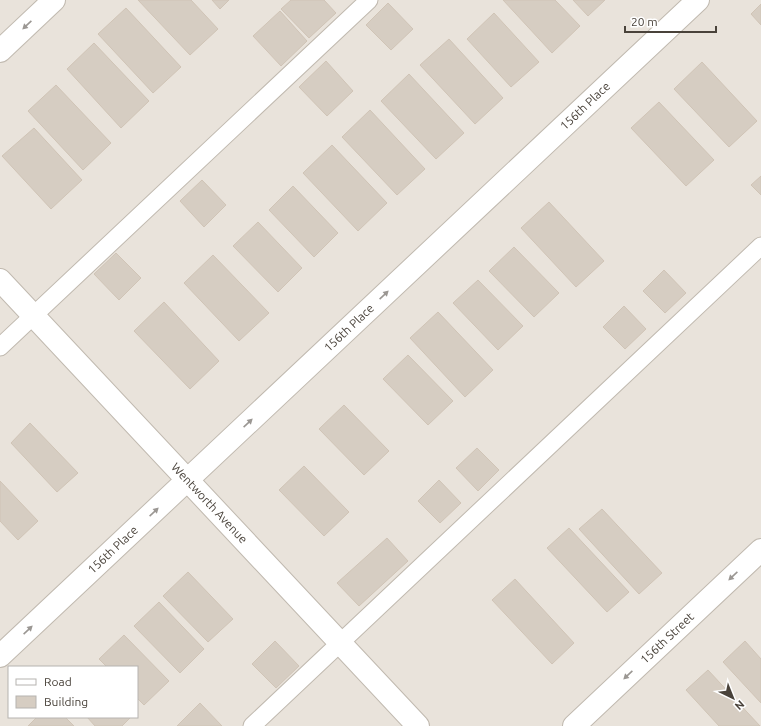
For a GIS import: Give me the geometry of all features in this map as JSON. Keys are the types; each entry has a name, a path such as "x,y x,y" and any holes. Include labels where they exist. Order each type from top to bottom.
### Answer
{"street":[{"path":"0,50 53,0"},
{"name":"156th Place","path":"0,656 698,0"},
{"name":"Wentworth Avenue","path":"0,280 418,726"},
{"name":"156th Street","path":"574,726 761,550"}],"lane":[{"path":"0,347 369,0"},
{"path":"252,726 761,246"}],"shaded area":[{"path":"0,0 761,0 761,726 0,726"}],"building":[{"path":"138,0 191,0 218,29 190,55"},
{"path":"212,0 229,0 220,9"},
{"path":"291,0 324,0 336,13 309,38 281,9"},
{"path":"503,0 555,0 580,26 552,53"},
{"path":"573,0 605,0 588,16"},
{"path":"388,3 413,29 391,50 366,25"},
{"path":"761,4 761,25 751,14"},
{"path":"126,8 181,67 153,93 98,34"},
{"path":"280,11 307,41 281,66 253,36"},
{"path":"494,13 539,62 511,87 467,39"},
{"path":"449,39 503,98 475,124 420,65"},
{"path":"94,43 149,101 121,128 67,69"},
{"path":"326,61 353,91 327,116 299,87"},
{"path":"702,62 757,121 729,147 674,89"},
{"path":"409,74 464,133 436,159 381,101"},
{"path":"56,85 111,143 83,170 28,111"},
{"path":"659,102 714,160 686,186 631,128"},
{"path":"370,110 425,169 397,195 342,137"},
{"path":"34,128 82,180 51,209 2,156"},
{"path":"332,145 387,203 358,231 303,173"},
{"path":"761,176 761,195 751,185"},
{"path":"202,180 226,205 204,227 180,201"},
{"path":"293,186 338,233 314,257 269,210"},
{"path":"549,202 604,261 576,287 521,228"},
{"path":"258,222 302,268 278,292 233,246"},
{"path":"514,247 559,293 534,317 489,271"},
{"path":"116,253 141,278 119,300 94,274"},
{"path":"213,255 269,313 239,341 184,283"},
{"path":"664,270 686,293 665,313 643,291"},
{"path":"478,280 523,326 498,350 453,303"},
{"path":"164,302 219,361 190,389 134,331"},
{"path":"624,306 646,329 625,349 603,327"},
{"path":"438,312 493,370 465,397 410,338"},
{"path":"408,355 453,401 428,425 383,379"},
{"path":"344,405 389,451 364,475 319,429"},
{"path":"30,423 78,473 57,492 11,443"},
{"path":"477,448 499,470 478,491 456,468"},
{"path":"304,466 349,512 324,536 279,490"},
{"path":"439,480 461,503 440,523 418,501"},
{"path":"0,481 38,521 18,540 0,521"},
{"path":"602,509 662,573 639,594 579,529"},
{"path":"569,528 629,592 607,612 547,548"},
{"path":"387,538 408,561 359,606 337,583"},
{"path":"188,572 233,619 208,642 163,596"},
{"path":"515,579 574,643 552,664 492,600"},
{"path":"159,602 204,649 180,673 134,626"},
{"path":"124,635 169,681 144,705 138,699 138,666 106,666 99,659"},
{"path":"275,641 299,666 276,688 252,664"},
{"path":"745,641 761,659 761,703 723,662"},
{"path":"708,670 760,726 719,726 686,690"},
{"path":"200,703 222,726 177,726"},
{"path":"36,718 66,718 74,726 28,726"},
{"path":"88,718 130,718 122,726 95,726"}]}
